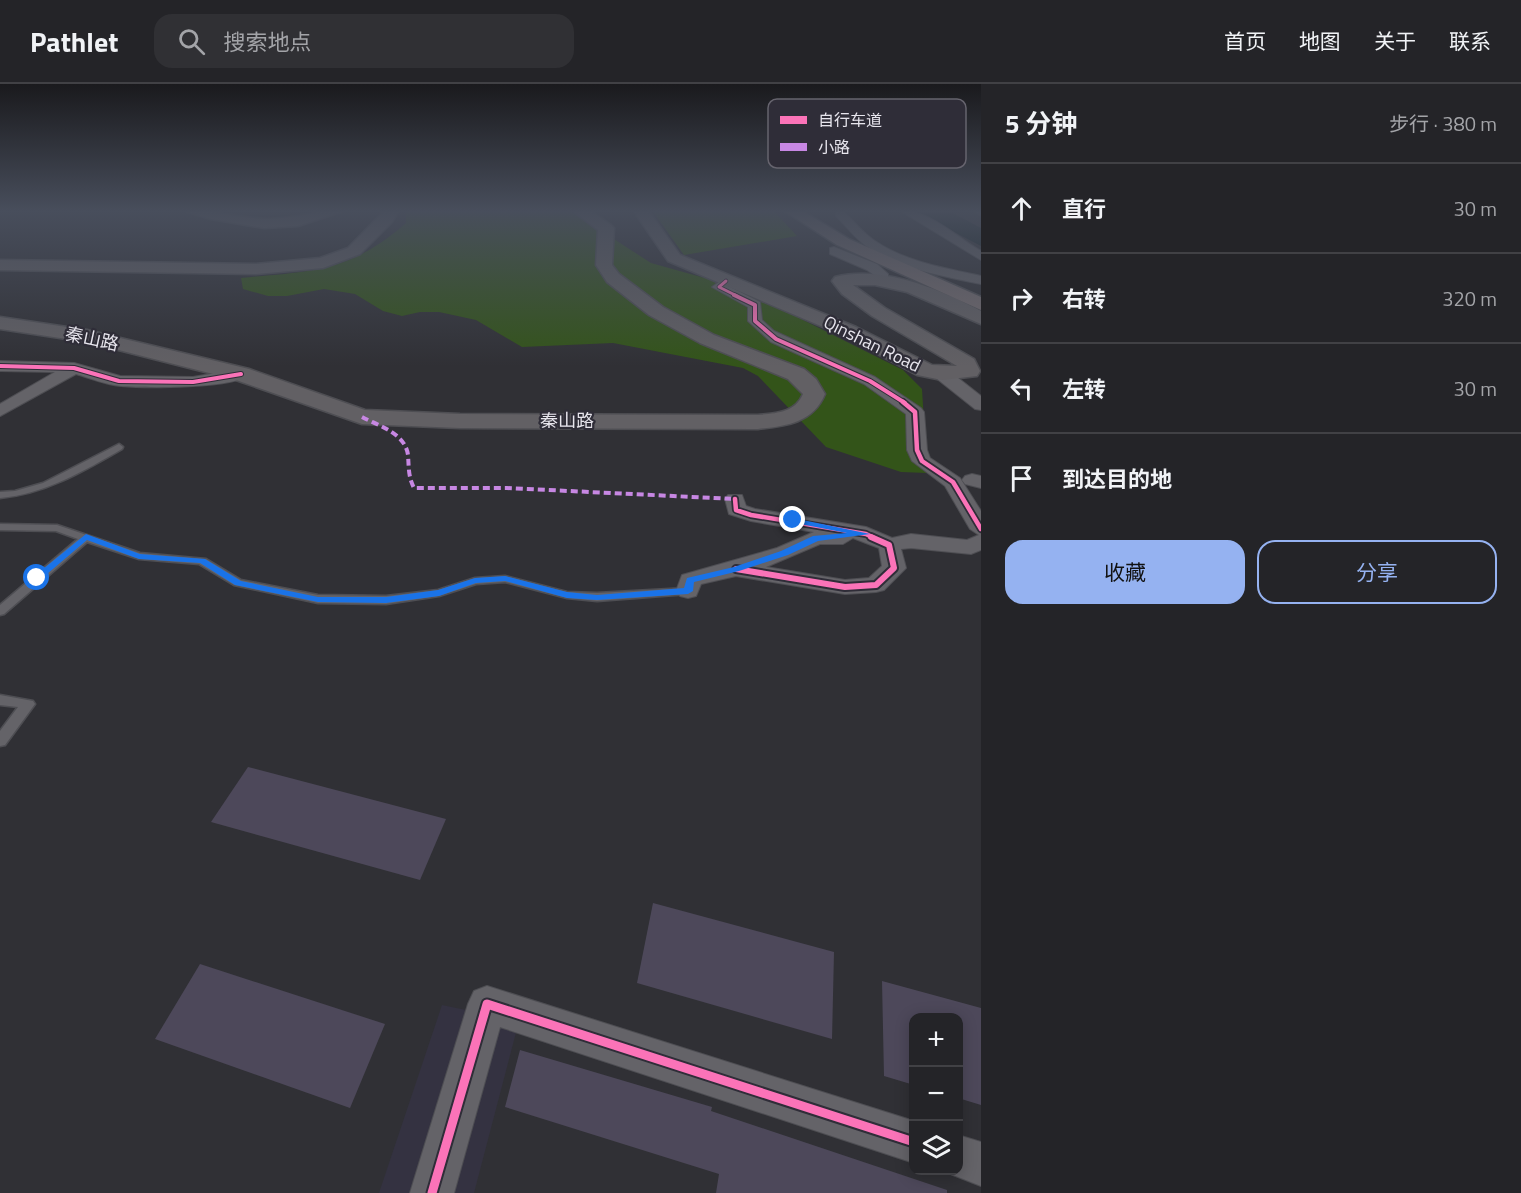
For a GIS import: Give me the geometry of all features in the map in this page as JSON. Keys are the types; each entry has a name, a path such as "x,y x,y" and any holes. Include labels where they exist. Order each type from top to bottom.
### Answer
{"highway":[{"path":"885,262 981,304"},
{"path":"895,262 981,299"}],"main road":[{"path":"0,265 256,269 326,262"},
{"name":"秦山路","path":"0,323 87,336 241,374 362,417 460,421 758,422 782,419 800,413 811,405 814,394 808,384 796,374 706,339 656,311 613,278 604,262"},
{"path":"683,262 726,280"},
{"name":"Qinshan Road","path":"726,280 849,331 906,362 942,374 969,371 967,363 860,301 844,288 841,281 853,278 881,281 952,305 981,318"}],"street":[{"path":"860,262 881,274 881,281"},
{"path":"914,262 981,281"},
{"path":"726,280 719,287 755,305 755,321 776,340 902,399 915,412 917,450 922,461 953,482 981,529"},
{"path":"981,281 971,286 981,289"},
{"path":"0,366 74,368 119,381 193,382 241,374"},
{"path":"0,411 74,368"},
{"path":"942,374 981,405"},
{"path":"735,499 736,510 866,534 889,545 911,541 971,547 981,541"},
{"path":"688,591 690,580 736,569 784,553 816,538 866,534"},
{"path":"736,569 845,587 876,585 894,567 889,545"},
{"path":"432,1193 487,1004 909,1140"},
{"path":"963,1158 981,1164"}],"lane":[{"path":"0,495 14,495 74,473 119,447"},
{"path":"0,527 57,528 139,556 202,561 238,583 318,599 386,600 439,593 475,581 505,579 567,595 597,597 688,591"},
{"path":"0,611 86,537"},
{"path":"0,700 28,704 0,741"}],"shaded area":[{"path":"442,1005 519,1021 474,1193 379,1193"}],"green space":[{"path":"345,262 649,262 737,287 903,370 922,389 927,473 901,472 826,447 758,376 743,368 613,343 522,347 476,320 439,312 420,312 402,316 383,311 355,294 324,289 287,296 268,296 243,289 241,278 329,267"}],"building":[{"path":"248,767 446,819 420,880 211,822"},
{"path":"653,903 834,952 832,1039 637,983"},
{"path":"200,964 385,1024 350,1108 155,1039"},
{"path":"882,981 981,1008 981,1105 963,1100 963,1013 909,1013 909,1084 884,1076"},
{"path":"520,1050 712,1107 711,1111 947,1190 947,1193 716,1193 719,1174 505,1107"}],"marked path":[{"path":"362,417 389,430 401,439 407,451 408,473 414,488 507,488 735,499"}],"cycle path":[{"path":"726,281 719,287 755,305 755,321 768,334 870,381 894,395 915,412 917,450 922,461 953,482 981,529"},
{"path":"0,366 74,368 119,381 193,382 241,374"},
{"path":"735,499 736,510 751,515 866,534 889,545 894,568 876,585 845,587 736,569"},
{"path":"432,1193 487,1004 909,1140"}],"route":[{"path":"37,578 86,537 139,556 202,561 238,583 318,599 386,600 439,593 475,581 505,579 567,595 597,597 688,591 690,580 736,569 784,553 816,538 852,537 866,534 793,520"}]}
